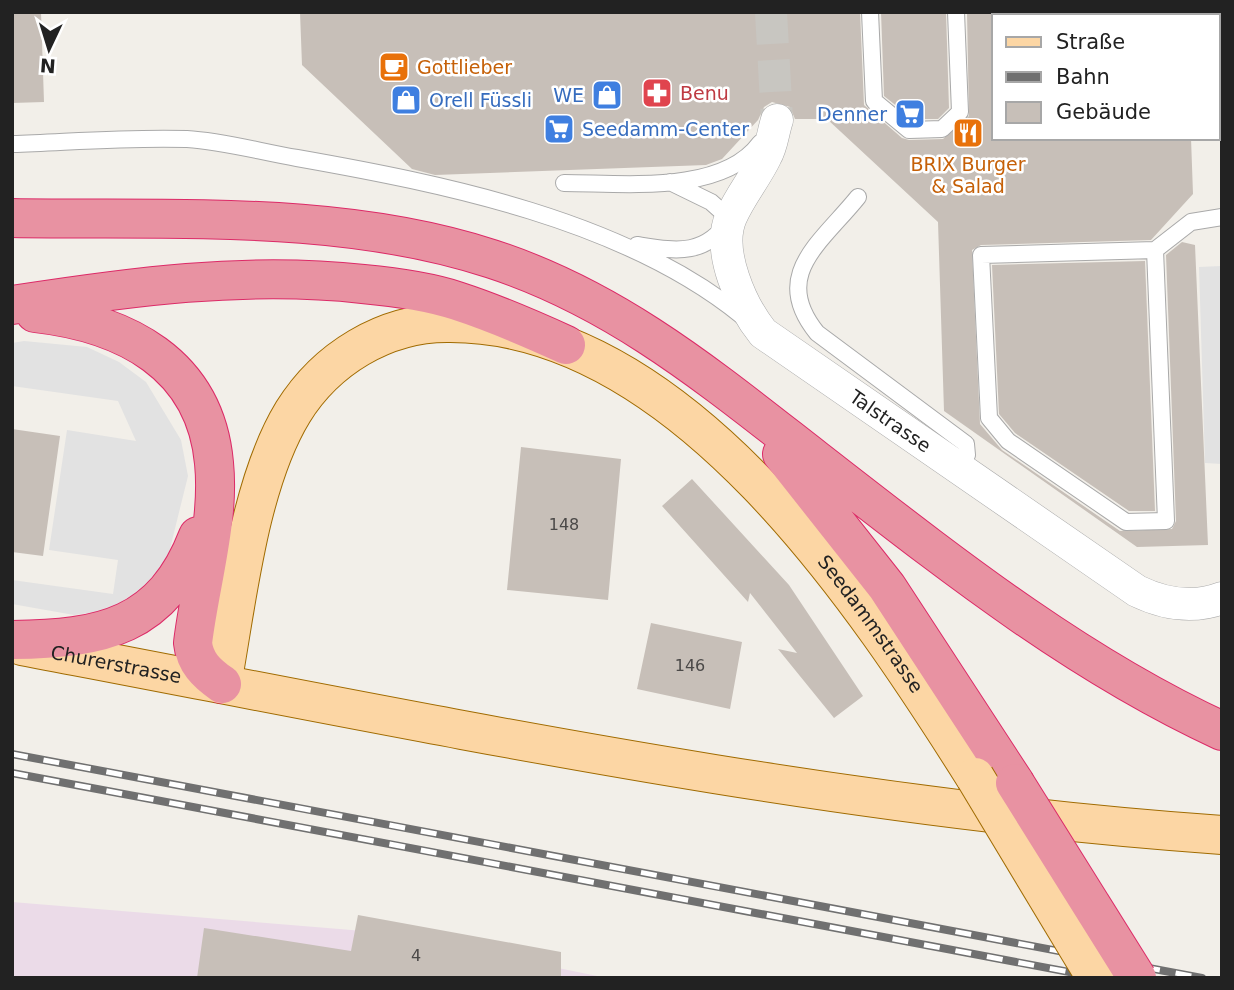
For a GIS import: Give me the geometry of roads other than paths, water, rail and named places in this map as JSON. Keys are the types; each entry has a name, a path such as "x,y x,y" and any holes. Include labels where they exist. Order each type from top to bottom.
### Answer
{"highway":[{"path":"12,218 350,228 460,250 527,271 595,302 640,327 1011,606 1095,663 1176,710 1222,731"},
{"path":"12,243 173,221"},
{"path":"12,305 121,288 191,282 314,279 393,287 457,300 566,345"},
{"path":"12,313 59,316 96,324 127,335 164,360 193,397 201,414 214,462 215,484 193,643 194,655 201,666 222,684"},
{"path":"708,376 778,450 887,587 1015,783 1137,978"},
{"path":"12,642 83,635 113,629 134,620 153,606 182,572 209,509 215,484"},
{"path":"1176,710 1222,722"}],"main road":[{"name":"Seedammstrasse","path":"222,684 249,536 273,458 294,411 325,374 343,358 385,333 431,323 482,325 566,345 620,374 718,446 774,501 855,597 919,689 975,777 1096,978"},
{"name":"Churerstrasse","path":"12,642 725,778 859,798 1091,825 1222,835"}],"street":[{"name":"Talstrasse","path":"776,120 767,155 730,219 728,241 734,281 749,316 763,333 1137,591 1183,605 1199,605 1222,598"}],"lane":[{"path":"870,12 874,101 909,130 942,129 960,112 956,12"},
{"path":"564,183 670,182 711,174 740,164 753,152 776,120"},
{"path":"12,144 189,139 389,174 527,211 623,243 724,301 763,333"},
{"path":"623,243 675,250 691,249 714,239 730,219 711,202 670,182"},
{"path":"858,197 799,270 797,297 802,314 817,333 966,444 967,455 960,470"},
{"path":"1155,250 1166,521 1126,522 1008,440 989,418 981,255 1155,250 1191,222 1222,217"}],"tunnel":[{"path":"771,12 777,120"}],"railway":[{"path":"12,754 1202,978"},
{"path":"12,773 1101,978"}],"place":[{"name":"Gottlieber","path":"394,67"},
{"name":"Benu","path":"657,93"},
{"name":"WE","path":"607,95"},
{"name":"Orell Füssli","path":"406,100"},
{"name":"Denner","path":"910,114"},
{"name":"Seedamm-Center","path":"559,129"},
{"name":"BRIX Burger & Salad","path":"968,133"}]}
